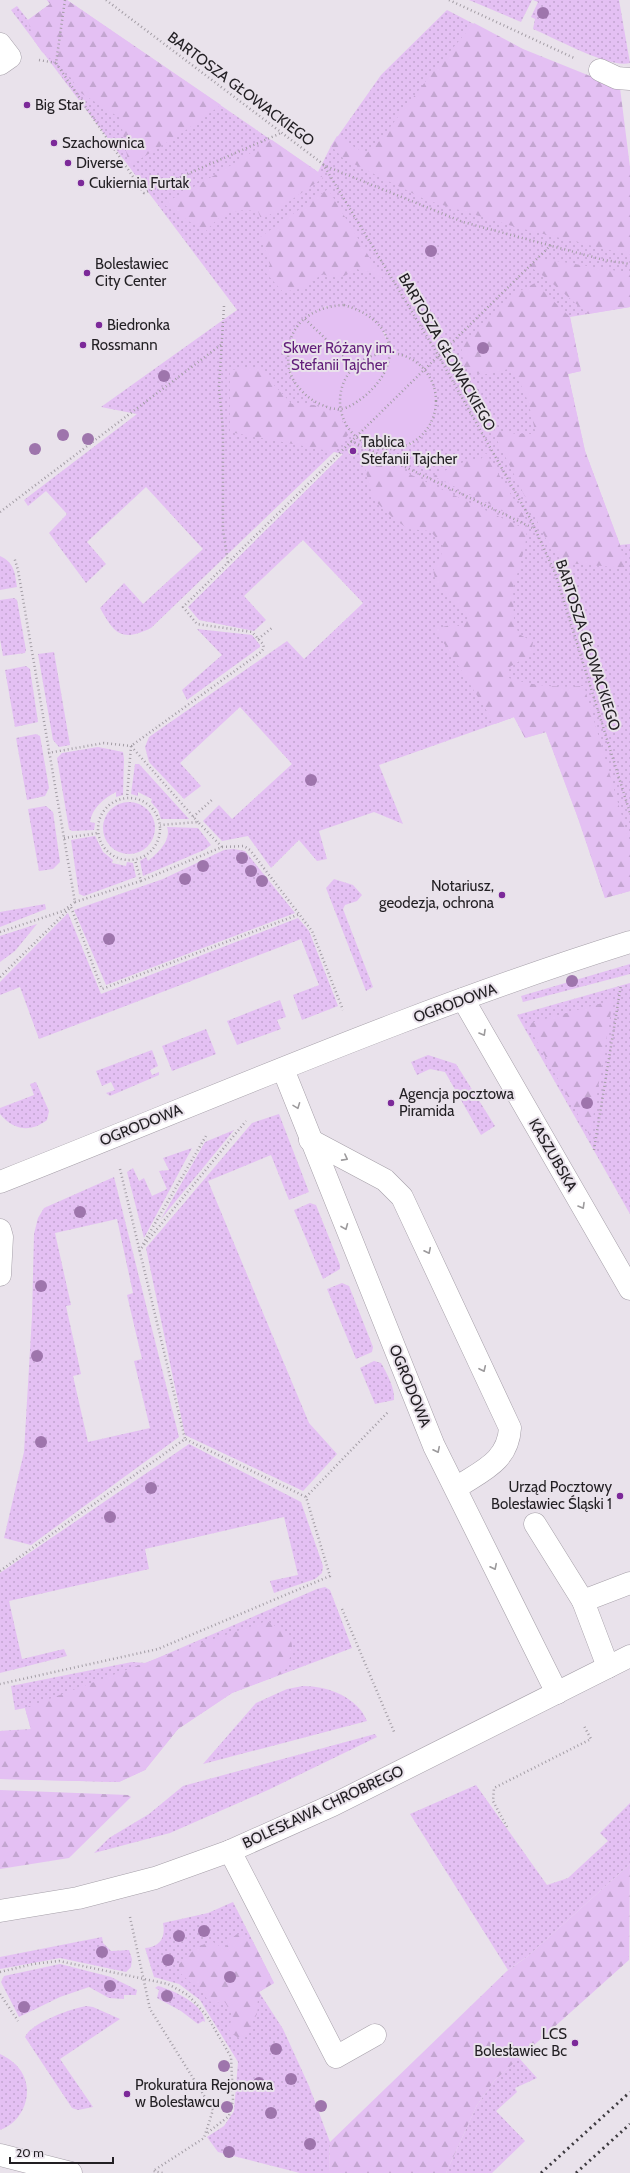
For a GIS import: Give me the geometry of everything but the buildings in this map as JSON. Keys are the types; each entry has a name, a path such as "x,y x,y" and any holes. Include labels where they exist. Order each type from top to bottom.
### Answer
{"street":[{"path":"0,44 10,57 0,64"},
{"path":"600,70 617,78 630,79"},
{"name":"OGRODOWA","path":"0,1182 463,999 630,942"},
{"name":"KASZUBSKA","path":"463,999 630,1289"},
{"name":"OGRODOWA","path":"283,1069 310,1140 434,1446 557,1693"},
{"path":"310,1140 385,1180 402,1197 510,1428 509,1441 502,1455 456,1488"},
{"path":"0,1230 2,1237 0,1274"},
{"path":"535,1524 583,1601 608,1667"},
{"path":"583,1601 630,1583"},
{"name":"BOLESŁAWA CHROBREGO","path":"0,1911 78,1898 155,1878 230,1851 333,1804 630,1656"},
{"path":"230,1851 336,2057 375,2035"},
{"path":"0,2154 71,2173"}],"path":[{"path":"65,0 56,63 144,193 281,133"},
{"name":"BARTOSZA GŁOWACKIEGO","path":"106,0 323,164 438,355 535,529 555,573 630,814"},
{"path":"449,0 600,70"},
{"path":"323,164 463,222 604,260 630,264"},
{"path":"48,753 104,743 131,746 261,652 264,648 252,632 197,624 183,607 355,436 551,245"},
{"path":"344,305 361,310 375,319 385,333 391,353 388,367 370,391 360,400 340,410 310,400 298,388 290,373 288,356 290,340 299,325 311,313 327,306 344,305"},
{"path":"224,306 219,387 223,430 223,529 228,563"},
{"path":"305,319 354,366"},
{"path":"0,512 222,344"},
{"path":"391,353 401,354 416,361 424,369 435,388 437,405 433,421 424,434 412,444 398,449 382,449 367,445 355,436 345,424 340,410 340,394 344,380 354,366 368,356 391,353"},
{"path":"351,441 535,529"},
{"path":"14,557 18,570 48,753 75,902"},
{"path":"258,639 273,627"},
{"path":"128,797 131,746"},
{"path":"131,746 193,817 222,847"},
{"path":"128,797 138,798 148,803 155,810 160,820 160,825 159,840 153,849 145,856 135,860 124,860 114,857 103,847 98,833 98,822 105,808 117,799 128,797"},
{"path":"193,817 213,799"},
{"path":"160,825 198,822"},
{"path":"64,838 98,833"},
{"path":"0,977 75,902 141,881 222,847 239,846 250,850 312,931 343,1010"},
{"path":"135,860 141,881"},
{"path":"71,907 102,989 300,914"},
{"path":"0,932 71,907"},
{"path":"594,1150 621,985"},
{"path":"139,1251 246,1121"},
{"path":"139,1251 206,1136"},
{"path":"120,1170 185,1440"},
{"path":"306,1497 411,1389"},
{"path":"0,1684 158,1649 330,1576 306,1497 185,1440"},
{"path":"0,1571 185,1440"},
{"path":"342,1609 396,1734"},
{"path":"507,1827 493,1802 494,1788 590,1739 584,1726"},
{"path":"130,1916 150,2009 213,2110 206,2134"},
{"path":"0,1972 33,1964 59,1961 168,1984 188,1995 207,2016 231,2057 233,2100 229,2116 206,2134 204,2138 153,2171 163,2173"},
{"path":"0,1994 18,2021"}],"green space":[{"path":"47,0 67,0 318,172 331,146 381,75 447,10 526,51 630,167 630,307 570,317 581,371 568,374 585,451 620,545 630,544 630,891 605,898 578,818 546,732 525,738 514,717 379,765 403,824 374,812 319,831 327,859 317,861 299,840 271,868 248,836 222,841 203,821 219,805 232,819 292,764 240,707 180,763 201,786 184,799 149,762 145,747 149,737 287,641 304,659 363,603 303,540 244,596 266,620 254,631 199,620 188,607 343,454 334,452 151,628 133,635 126,635 115,630 100,608 124,583 143,604 203,549 146,487 87,542 106,564 86,583 49,533 67,514 46,491 28,506 24,500 137,414 101,407 237,310 11,10 17,6 28,20 50,4","holes":["327,306 385,333 412,444 388,449 368,445 359,439 345,422 340,410 311,400 298,388 290,373 299,325 311,313"]},
{"path":"47,0 67,0 221,105 179,135 129,166 120,118 81,93 66,71 42,52 33,39 28,20 50,4"},
{"path":"469,0 532,0 521,22"},
{"path":"533,0 619,0 630,63 621,64 596,57 533,29 535,19 531,17 538,2"},
{"path":"474,23 523,49 620,88 630,167 630,255 519,228 426,200 344,159 331,146 337,136 366,154 380,140 436,68"},
{"path":"272,140 318,172 323,178 268,216 261,219 258,211 235,211 222,216 205,232 163,204 215,175"},
{"path":"328,189 385,283 370,271 362,272 356,268 352,272 340,277 332,277 322,274 304,288 283,292 265,272 270,265 263,244 259,238"},
{"path":"538,258 630,273 630,307 588,314 546,278 529,266"},
{"path":"535,283 570,317 581,371 568,374 585,451 620,545 626,568 566,563 551,549 492,430 517,434 536,434 530,408 524,391 520,383 509,369 482,375 464,368 461,345 514,294"},
{"name":"Skwer Różany im. Stefanii Tajcher","path":"344,305 363,312 376,321 384,334 391,353 414,360 427,372 430,378 435,397 434,414 427,429 415,440 401,448 385,450 369,447 354,436 346,424 340,410 321,405 311,400 301,391 294,381 288,356 294,332 301,321 319,309"},
{"path":"256,367 267,373 272,383 292,404 314,405 327,410 338,411 348,435 334,452 230,432 230,370"},
{"path":"486,453 528,523 433,476 466,461 481,459"},
{"path":"362,457 378,459 527,530 525,547 513,588 514,622 519,634 533,642 531,654 508,668 509,678 546,686 584,686 630,844 630,891 605,898 578,818 546,732 525,738 514,717 495,724 435,629 454,624 463,628 468,617 461,607 438,588 433,571 440,561 443,545 430,531 408,529 393,518 373,499"},
{"path":"0,556 5,558 13,568 17,587 0,590"},
{"path":"14,598 17,600 26,650 25,653 3,656 0,639 0,600"},
{"path":"197,629 252,635 260,647 187,700 182,690 222,655"},
{"path":"54,652 70,745 59,747 53,740 38,654"},
{"path":"26,666 30,669 38,722 15,727 5,670"},
{"path":"36,734 40,736 49,788 45,796 27,800 16,738"},
{"path":"98,747 123,752 123,795 116,797 116,792 103,800 96,808 90,822 95,823 94,830 72,831 69,829 57,758 62,753"},
{"path":"135,764 139,764 189,819 161,819 158,810 151,802 152,799 138,792 138,796 131,794"},
{"path":"124,802 134,802 143,806 151,814 155,823 155,833 151,842 143,850 134,854 124,854 115,850 107,842 103,833 103,823 107,814 115,806"},
{"path":"46,806 53,812 60,862 53,869 39,871 28,809"},
{"path":"167,827 198,828 211,845 204,850 143,876 140,861 146,857 148,861 163,846 166,842 168,832"},
{"path":"95,836 103,852 113,860 112,863 126,866 127,862 133,863 136,877 84,896 79,894 71,840"},
{"path":"233,849 245,851 295,913 106,985 74,910 163,879 224,850"},
{"path":"334,879 353,885 362,895 357,901 345,905 343,909 373,987 366,991 326,888"},
{"path":"45,904 46,909 0,927 0,912"},
{"path":"68,913 101,994 298,918 309,931 338,1006 302,1020 293,995 319,985 301,939 39,1039 20,987 0,995 0,982"},
{"path":"37,924 15,951 0,962 0,936"},
{"path":"630,964 630,974 523,1002 521,996"},
{"path":"630,983 630,1214 517,1015"},
{"path":"280,1000 286,1017 277,1020 281,1029 237,1045 227,1021"},
{"path":"613,1000 590,1135 590,1136 527,1024"},
{"path":"206,1029 216,1054 172,1071 162,1046"},
{"path":"152,1050 158,1066 150,1070 152,1075 159,1072 159,1075 110,1096 106,1093 115,1090 111,1082 102,1086 96,1071"},
{"path":"428,1055 456,1064 495,1126 481,1135 445,1072 430,1069 417,1075 411,1062"},
{"path":"36,1082 49,1111 47,1120 34,1127 28,1128 22,1128 10,1124 0,1114 0,1108 34,1095 30,1084"},
{"path":"279,1114 309,1192 289,1200 271,1155 208,1181 309,1423 337,1454 303,1491 185,1435 146,1248 252,1123"},
{"path":"234,1130 161,1219 205,1142"},
{"path":"192,1148 144,1238 127,1172 133,1168 139,1181 144,1178 152,1196 167,1189 159,1171 169,1170 163,1158"},
{"path":"114,1177 179,1437 31,1545 4,1538 24,1452 32,1316 34,1234 38,1218 44,1208","holes":["117,1219 133,1293 127,1295 142,1359 134,1361 150,1428 88,1442 73,1376 81,1374 66,1306 71,1305 55,1233"]},
{"path":"310,1203 316,1205 340,1265 340,1269 323,1279 294,1210"},
{"path":"342,1283 349,1286 373,1347 372,1352 356,1359 327,1289"},
{"path":"374,1361 381,1363 386,1371 392,1386 394,1400 375,1404 360,1368"},
{"path":"189,1444 301,1502 323,1566 322,1573 315,1579 274,1593 270,1581 298,1575 284,1517 145,1549 149,1569 9,1601 22,1659 64,1649 67,1656 0,1673 0,1573"},
{"path":"325,1587 330,1590 352,1648 232,1693 178,1729 145,1770 119,1782 0,1779 0,1731 31,1729 25,1708 15,1710 11,1686 132,1662 146,1663 317,1589"},
{"path":"267,1621 284,1632 289,1637 291,1642 291,1654 284,1673 232,1693 178,1729 145,1770 119,1782 0,1779 0,1731 31,1730 25,1708 166,1655"},
{"path":"303,1686 322,1688 341,1694 356,1705 367,1721 203,1764 256,1703 287,1689"},
{"path":"375,1734 377,1737 268,1790 170,1833 94,1853 109,1838 149,1814 183,1786"},
{"path":"476,1785 547,1885 568,1878 608,1841 600,1833 630,1803 630,1864 528,1956 508,1970 410,1814"},
{"path":"0,1790 128,1795 131,1797 69,1858 0,1869"},
{"path":"630,1864 629,1960 495,2080 477,2105 446,2173 329,2173 330,2142 507,1971 528,1956"},
{"path":"233,1902 274,1983 259,1992 283,2029 309,2086 330,2142 329,2173 300,2173 218,2152 207,2137 224,2126 234,2111 238,2062 200,2000 179,1984 154,1977 145,1948 155,1946 161,1940 164,1933 163,1923 208,1913"},
{"path":"237,1934 252,1940 274,1983 259,1992 261,1995 259,1997 257,2014 252,2021 247,2034 241,2038 234,2035 229,2030 232,2015 225,2002 216,2003 208,2001 200,1987 191,1983 179,1972 179,1964 198,1946 213,1942 227,1949 227,1942"},
{"path":"102,1937 103,1943 111,1951 129,1950 132,1959 131,1967 126,1972 60,1958 0,1969 0,1957"},
{"path":"60,1964 111,1977 137,1990 136,1995 124,1995 124,1999 109,1998 89,1987 60,1997 19,2017 1,1982 4,1976"},
{"path":"158,1986 179,1994 194,2004 203,2015 205,2022 203,2021 198,2024 181,2011 157,1998 159,1990 155,1988"},
{"path":"86,2006 93,2007 120,2019 60,2059 93,2107 78,2110 72,2108 25,2037 35,2027 52,2017"},
{"path":"0,2054 12,2061 21,2071 27,2088 27,2097 20,2114 8,2126 0,2130"},
{"path":"519,2058 537,2078 515,2088 517,2092 496,2111 525,2141 492,2173 446,2173 477,2105 495,2080"}],"railway":[{"path":"541,2173 630,2092"},
{"path":"576,2173 630,2124"}],"place":[{"name":"Big Star","path":"27,105"},
{"name":"Szachownica","path":"54,143"},
{"name":"Diverse","path":"68,163"},
{"name":"Cukiernia Furtak","path":"81,183"},
{"name":"Bolesławiec City Center","path":"87,273"},
{"name":"Biedronka","path":"99,325"},
{"name":"Rossmann","path":"83,345"},
{"name":"Tablica Stefanii Tajcher","path":"353,451"},
{"name":"Notariusz, geodezja, ochrona","path":"502,895"},
{"name":"Agencja pocztowa Piramida","path":"391,1103"},
{"name":"Urząd Pocztowy Bolesławiec Śląski 1","path":"620,1496"},
{"name":"LCS Bolesławiec Bc","path":"575,2043"},
{"name":"Prokuratura Rejonowa w Bolesławcu","path":"127,2094"}]}
